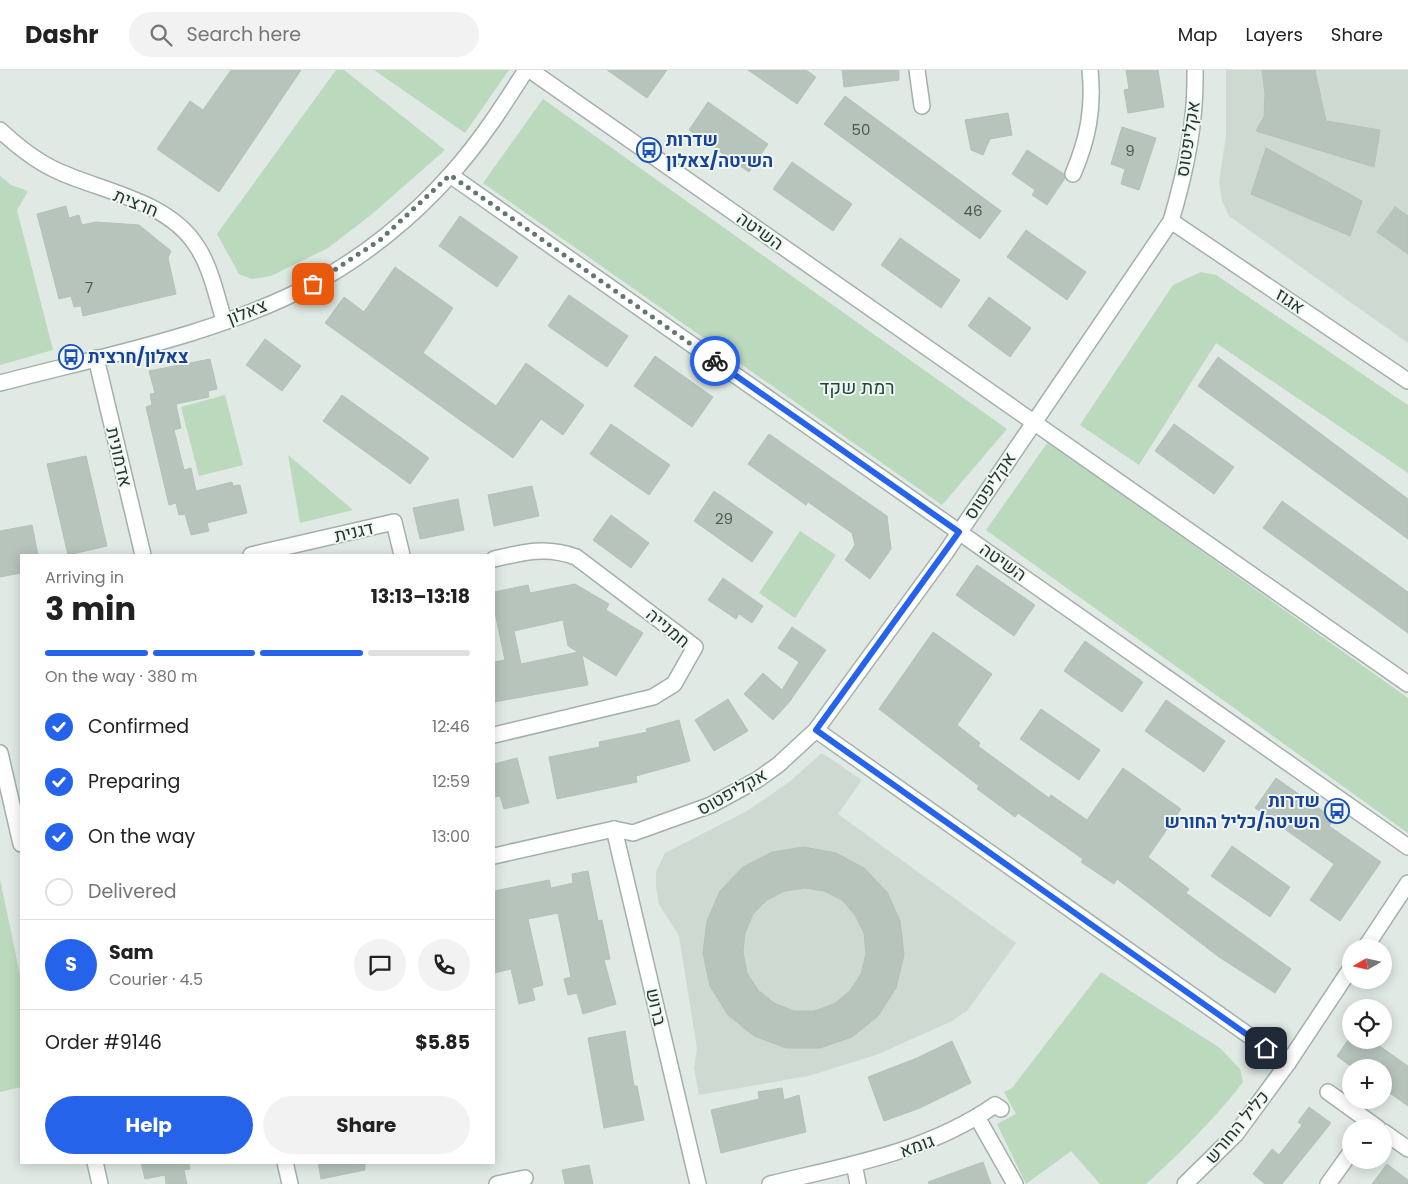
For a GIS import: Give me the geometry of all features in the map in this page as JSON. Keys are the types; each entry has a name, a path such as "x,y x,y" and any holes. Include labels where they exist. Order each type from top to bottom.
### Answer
{"street":[{"name":"צאלון","path":"0,383 157,342 224,320 292,294 348,262 384,236 450,175 496,116 528,70"},
{"name":"השיטה","path":"528,70 1408,684"},
{"path":"917,70 922,106"},
{"path":"1073,174 1082,153 1092,110 1090,70"},
{"name":"אקליפטוס","path":"495,856 614,829 634,833 686,816 719,802 757,780 778,765 816,730 959,532 1171,221 1189,156 1196,98 1195,70"},
{"name":"חרצית","path":"0,130 57,171 164,214 184,230 196,245 208,269 224,320"},
{"name":"השיטה","path":"450,175 1408,847"},
{"name":"אגוז","path":"1171,221 1408,380"},
{"name":"אדמונית","path":"96,358 142,554"},
{"name":"דגנית","path":"256,554 394,522 402,554"},
{"name":"חמנייה","path":"495,559 540,550 558,551 576,557 695,646 674,684 657,696 495,735"},
{"path":"816,730 1288,1063"},
{"path":"0,753 20,840"},
{"name":"ברוש","path":"614,829 698,1184"},
{"path":"1371,939 1408,884"},
{"name":"כליל החורש","path":"1185,1184 1236,1134 1288,1063 1342,982"},
{"path":"1328,1092 1364,1119"},
{"name":"גומא","path":"770,1184 891,1155 928,1142 977,1118 995,1105 1001,1110"},
{"path":"977,1118 1015,1184"},
{"path":"1392,1138 1408,1149"},
{"path":"95,1164 100,1184"},
{"path":"285,1164 290,1184"},
{"path":"854,1164 858,1184"},
{"path":"1328,1184 1342,1165"},
{"path":"497,1184 525,1178"}],"shaded area":[{"path":"1226,70 1408,70 1408,343 1229,216 1222,201 1219,182 1226,135"},
{"path":"822,753 862,780 838,814 1016,943 967,1011 950,1022 876,1055 808,1076 699,1095 694,1068 697,1049 679,936 659,904 656,889 656,872 665,853 747,811 789,782"}],"green space":[{"path":"336,70 344,70 445,150 372,214 328,248 271,276 252,279 239,274 217,234"},
{"path":"374,70 509,70 465,133"},
{"path":"543,99 1007,429 942,505 483,183"},
{"path":"0,176 11,185 28,191 17,210 53,350 0,365"},
{"path":"1201,272 1216,275 1408,405 1408,473 1216,343 1139,465 1080,425 1173,285"},
{"path":"225,395 243,465 199,476 181,407"},
{"path":"1048,442 1408,698 1408,833 986,530"},
{"path":"288,455 353,510 300,523"},
{"path":"800,531 836,555 795,618 759,593"},
{"path":"0,879 20,975 20,1087 0,1092"},
{"path":"1101,972 1220,1048 1240,1069 1243,1082 1197,1135 1146,1184 1100,1184 1071,1151 1026,1184 997,1124 1016,1114 1004,1092 1012,1088"}],"building":[{"path":"231,70 301,70 219,192 157,149 190,101 203,110"},
{"path":"607,70 667,70 647,98"},
{"path":"748,70 806,70 816,77 797,104"},
{"path":"842,70 899,70 899,80 844,87"},
{"path":"1126,70 1158,70 1164,107 1128,113 1124,90 1129,89"},
{"path":"1262,70 1315,70 1326,121 1380,130 1374,167 1256,131 1264,117 1265,94"},
{"path":"845,96 1001,211 980,239 824,124"},
{"path":"708,102 768,144 749,172 689,130"},
{"path":"1008,113 1012,135 990,139 983,155 971,150 965,120"},
{"path":"1122,127 1156,138 1139,190 1121,184 1125,169 1111,164"},
{"path":"1266,148 1362,201 1350,236 1251,194"},
{"path":"1027,150 1064,174 1065,178 1047,205 1032,195 1035,190 1012,174"},
{"path":"792,162 852,204 833,231 773,189"},
{"path":"66,206 69,218 79,215 82,225 96,222 139,225 171,251 168,258 176,294 83,316 81,306 74,307 71,296 59,299 37,214"},
{"path":"1395,207 1408,216 1408,254 1377,232"},
{"path":"460,216 518,257 497,287 439,246"},
{"path":"1026,230 1086,272 1067,300 1007,257"},
{"path":"900,238 960,280 941,308 881,265"},
{"path":"395,267 453,308 423,353 496,406 526,363 584,405 563,435 541,419 513,458 325,323 344,297 364,312"},
{"path":"569,295 628,336 607,367 548,326"},
{"path":"989,297 1031,328 1010,357 968,326"},
{"path":"265,339 301,366 282,391 246,365"},
{"path":"655,356 713,397 692,427 634,386"},
{"path":"1218,357 1408,499 1408,539 1198,386"},
{"path":"210,359 217,389 208,391 209,397 176,404 181,428 174,430 184,470 191,468 196,491 232,482 233,486 240,485 247,513 207,523 209,531 191,535 185,514 179,515 176,503 169,505 146,407 152,405 150,394 155,393 149,371"},
{"path":"342,395 429,458 410,484 323,421"},
{"path":"611,424 670,465 649,495 590,454"},
{"path":"1174,424 1234,467 1214,494 1155,451"},
{"path":"769,434 887,516 891,549 870,579 845,560 855,545 852,533 808,502 806,505 748,464"},
{"path":"86,456 107,546 68,554 47,464"},
{"path":"532,486 539,516 494,526 488,495"},
{"path":"714,491 773,532 752,562 694,521"},
{"path":"458,499 464,530 420,539 413,508"},
{"path":"1282,501 1408,592 1408,633 1263,528"},
{"path":"611,515 649,543 631,568 593,540"},
{"path":"32,525 38,554 20,554 20,573 0,577 0,531"},
{"path":"977,565 1035,605 1014,636 956,595"},
{"path":"723,578 763,606 752,623 739,614 736,619 708,600"},
{"path":"575,584 609,604 606,610 643,633 616,676 582,655 588,685 495,702 495,662 505,660 495,613 495,592 528,585 530,593","holes":["563,620 568,646 578,652 521,664 514,631"]},
{"path":"792,627 826,650 792,698 786,694 792,699 773,720 744,694 763,673 782,690 799,662 778,648"},
{"path":"933,632 992,674 957,725 980,743 978,746 1049,798 1051,795 1087,820 1123,768 1181,809 1148,857 1189,889 1186,893 1291,969 1275,993 1219,957 1117,879 1114,884 1081,862 1083,859 1018,813 1015,817 977,789 979,786 879,709"},
{"path":"1085,641 1143,682 1122,712 1064,671"},
{"path":"728,699 748,731 714,751 695,720"},
{"path":"1166,700 1225,741 1204,772 1145,731"},
{"path":"1041,709 1100,750 1079,780 1020,739"},
{"path":"679,720 690,761 636,776 637,782 557,799 549,757 600,747 599,742 647,732 646,729"},
{"path":"517,758 529,803 504,809 500,796 495,797 495,764"},
{"path":"1276,778 1334,819 1329,826 1381,862 1340,921 1310,900 1334,864 1255,808"},
{"path":"1232,846 1290,887 1270,917 1211,876"},
{"path":"804,847 836,853 864,868 887,892 900,921 904,955 896,988 878,1016 852,1037 820,1048 786,1048 754,1036 728,1015 710,986 703,953 707,921 720,891 743,867 772,852","holes":["805,888 824,891 842,900 855,915 864,933 866,954 861,974 850,991 834,1004 814,1011 794,1011 774,1003 758,990 747,973 743,952 745,933 753,914 767,900 785,891"]},
{"path":"588,871 598,921 602,920 610,959 604,960 616,1004 583,1014 577,993 568,995 564,979 571,977 558,913 528,919 543,985 532,988 535,1000 519,1004 511,969 495,973 495,891 549,880 551,888 573,883 572,874"},
{"path":"625,1031 634,1086 637,1086 644,1120 604,1128 588,1038"},
{"path":"952,1041 971,1083 920,1108 884,1121 868,1077 917,1058"},
{"path":"1342,1049 1384,1049 1408,1066 1408,1106 1392,1095 1392,1059 1342,1060 1337,1056"},
{"path":"782,1088 784,1100 799,1095 806,1132 721,1153 711,1110 759,1099 758,1092"},
{"path":"1309,1107 1331,1123 1282,1184 1265,1184 1253,1174 1272,1149 1279,1155 1302,1125 1298,1122"},
{"path":"983,1162 991,1184 929,1184 928,1182"},
{"path":"141,1164 189,1164 190,1169 184,1170 187,1184 166,1184 165,1175 145,1179"},
{"path":"318,1164 365,1164 365,1170 321,1179"},
{"path":"589,1165 593,1184 565,1184 562,1170"},
{"path":"1392,1168 1408,1180 1408,1184 1372,1184 1383,1169"}],"way so far":[{"path":"313,284 380,240 450,175 715,361"}],"place":[{"name":"שדרות השיטה/צאלון","path":"649,150"},
{"name":"צאלון/חרצית","path":"71,357"},
{"name":"שדרות השיטה/כליל החורש","path":"1337,811"}],"district":[{"name":"רמת שקד","path":"857,387"}],"route":[{"path":"715,361 959,532 870,658 816,730 1266,1048"}]}
